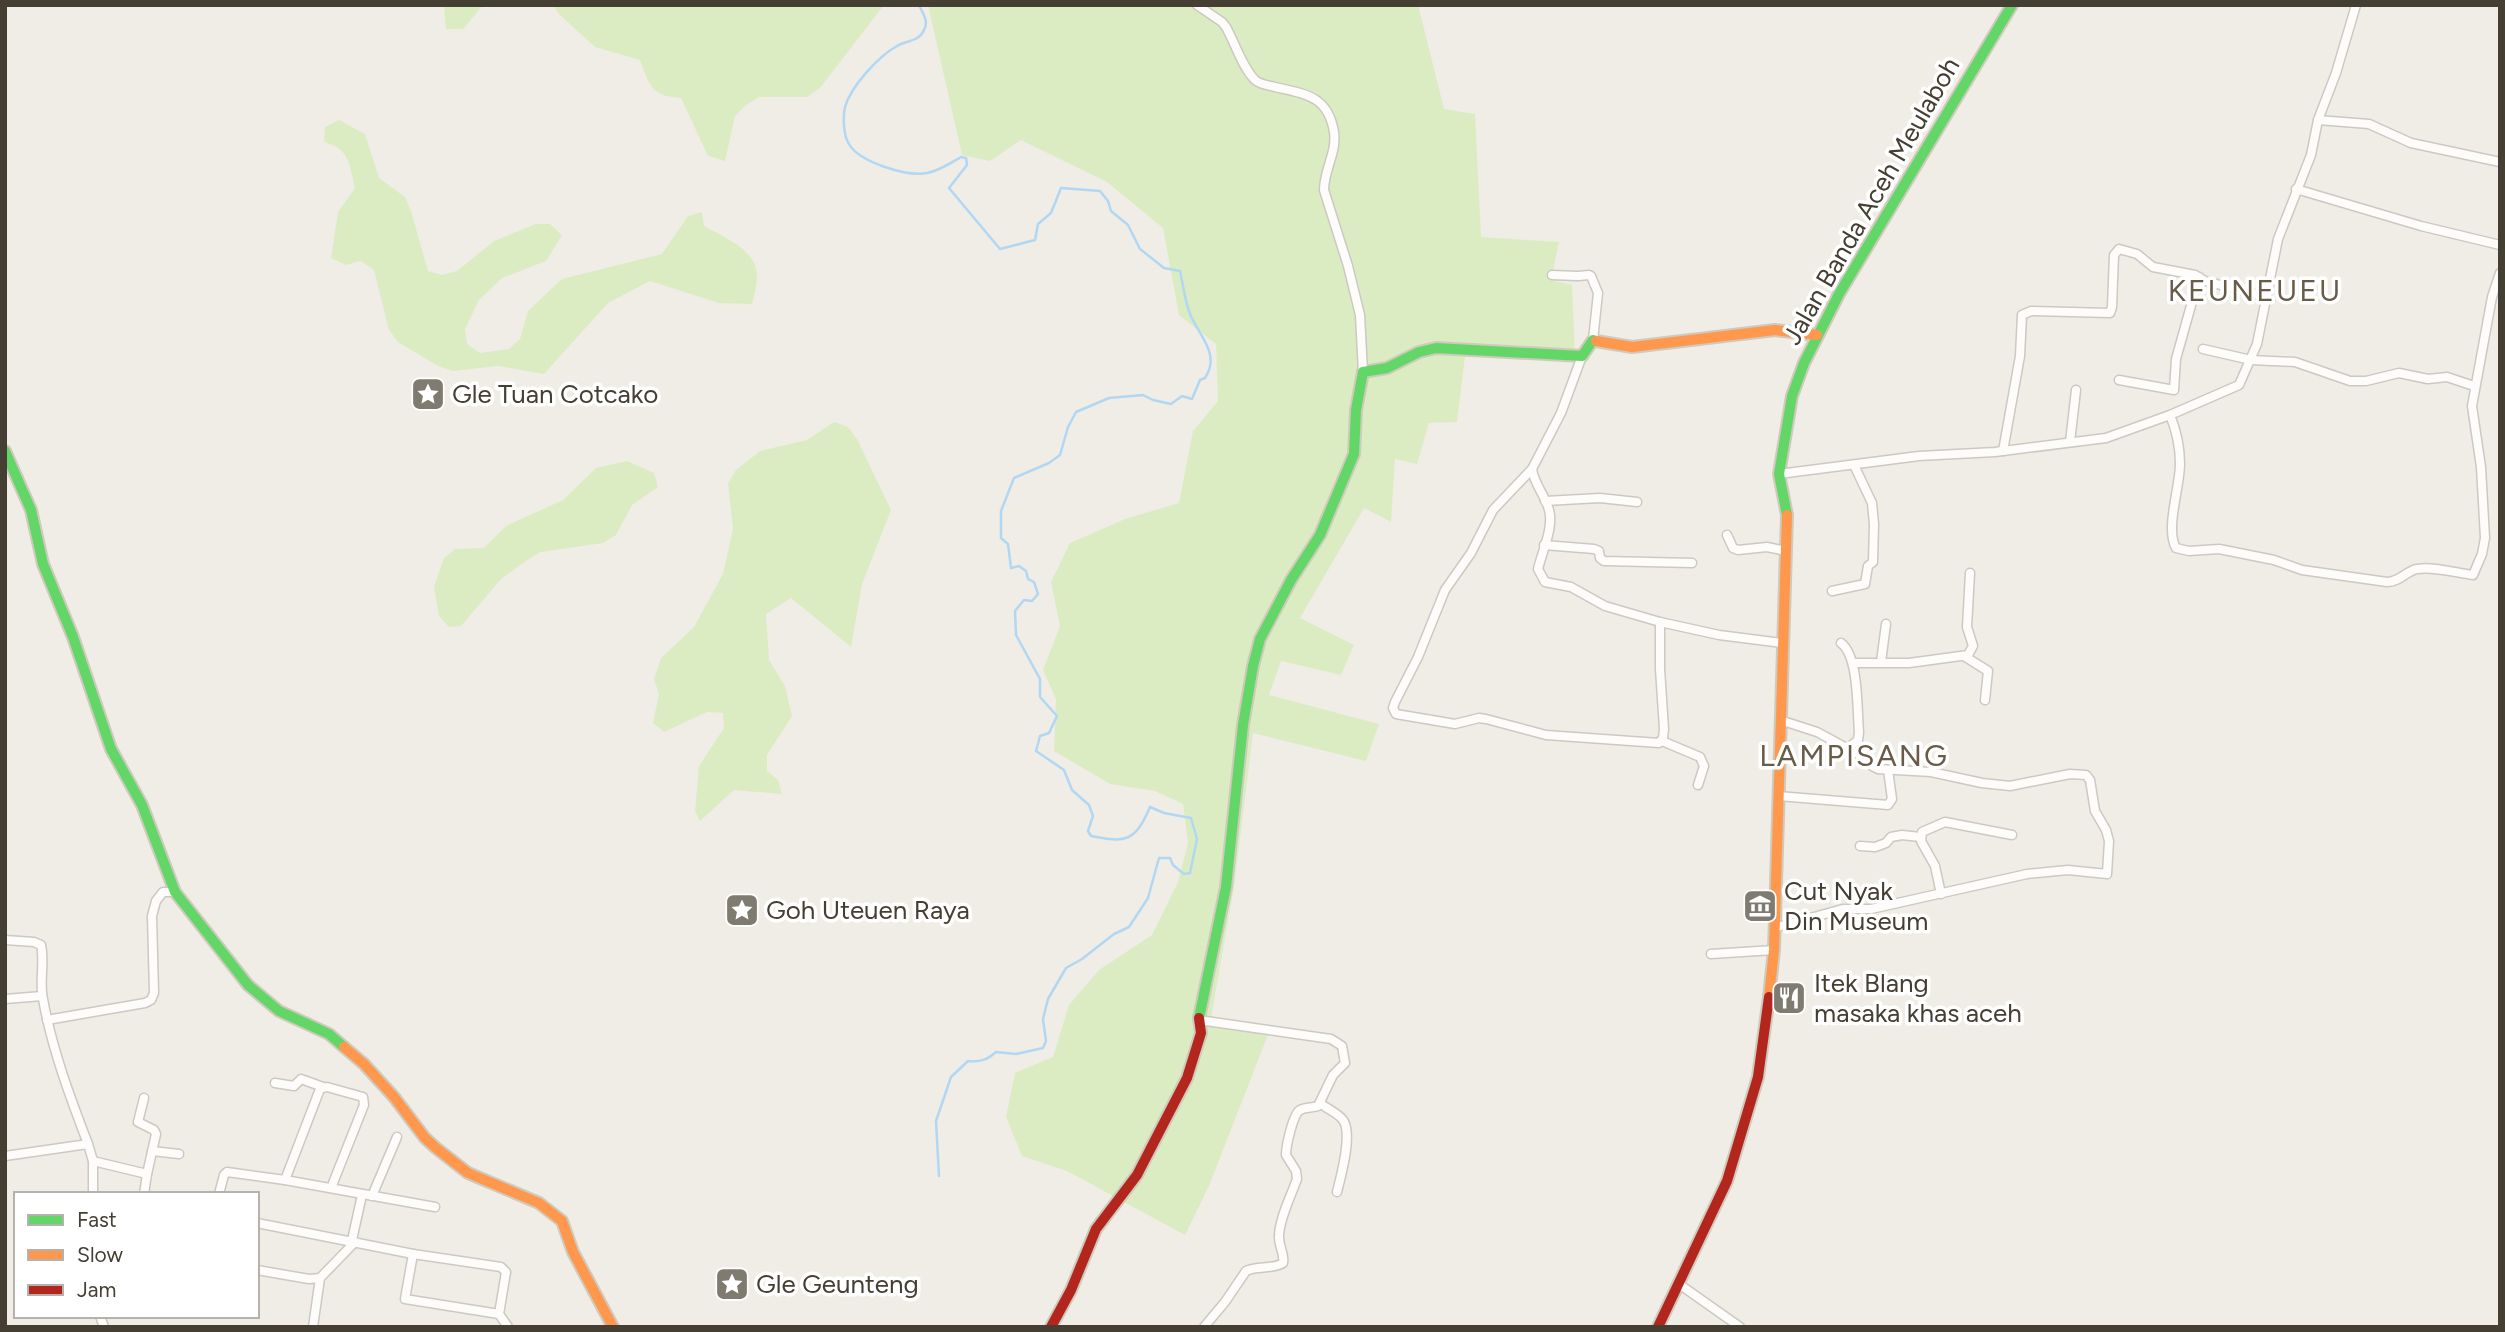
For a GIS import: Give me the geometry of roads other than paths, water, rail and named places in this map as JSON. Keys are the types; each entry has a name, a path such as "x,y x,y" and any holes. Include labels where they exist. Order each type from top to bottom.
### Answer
{"main road":[{"name":"Jalan Banda Aceh Meulaboh","path":"1658,1327 1727,1181 1748,1115 1765,1034 1774,950 1787,511 1779,474 1792,396 1797,378 1817,335 1873,235 2011,5"},
{"path":"1051,1327 1071,1290 1096,1229 1137,1175 1186,1078 1201,1033 1199,1020 1226,887 1252,666 1260,639 1291,580 1320,535 1354,454 1356,410 1363,372 1387,368 1419,352 1436,348 1582,356 1593,340 1632,347 1774,331 1817,335"},
{"path":"5,451 31,510 43,564 73,637 111,749 151,826 175,892 209,940 248,985 279,1012 329,1034 364,1064 436,1148 468,1173 539,1203 562,1221 573,1252 613,1327"}],"street":[{"path":"1197,5 1226,27 1255,79 1260,83 1300,92 1317,99 1330,118 1334,133 1334,151 1325,177 1324,190 1360,315 1363,372"},
{"path":"1779,474 1919,456 2003,451 2113,436 2239,385 2257,344 2278,239 2311,155 2318,120 2336,73 2356,5"},
{"path":"2318,120 2369,124 2410,143 2500,162"},
{"path":"2296,189 2421,226 2500,245"},
{"path":"2003,451 2020,356 2021,319 2024,313 2109,313 2112,307 2114,254 2119,249 2137,254 2153,267 2267,297"},
{"path":"2170,415 2178,433 2179,444 2179,475 2172,537 2174,546 2178,549 2219,549 2274,560 2302,570 2387,582 2422,569 2473,575 2485,538 2481,467 2473,415 2474,386 2492,297 2500,273"},
{"path":"1552,275 1591,276 1598,293 1593,340"},
{"path":"2119,380 2174,390 2176,359 2199,277"},
{"path":"2203,349 2251,360 2305,364 2350,381 2366,381 2393,373 2404,373 2428,379 2447,377 2474,386"},
{"path":"1582,356 1561,413 1532,469 1493,510 1471,553 1445,590 1418,657 1395,702 1394,711 1402,715 1455,724 1479,718 1486,719 1546,735 1655,744 1662,741 1700,757 1704,765 1698,785"},
{"path":"2070,442 2076,390"},
{"path":"1832,591 1865,584 1868,566 1873,562 1872,503 1854,465"},
{"path":"1532,469 1550,518 1538,569 1545,582 1571,587 1605,606 1660,622 1719,635 1782,643"},
{"path":"1545,501 1600,498 1637,502"},
{"path":"1727,535 1733,548 1738,550 1760,547 1786,551"},
{"path":"1544,545 1594,548 1599,551 1600,558 1604,561 1692,564"},
{"path":"1853,663 1909,663 1970,653 1973,646 1967,627 1970,573"},
{"path":"1660,622 1664,729 1662,741"},
{"path":"1881,662 1886,624"},
{"path":"1841,643 1848,650 1853,663 1859,736 1847,749"},
{"path":"1964,656 1988,671 1985,700"},
{"path":"1774,928 1843,909 1871,909 2046,871 2107,874 2109,841 2095,811 2090,780 2086,775 2070,774 2010,786 1931,772 1888,770 1874,767 1867,759 1817,732 1779,719"},
{"path":"1778,796 1888,805 1892,799 1888,770"},
{"path":"1920,836 1922,832 1945,822 2012,835"},
{"path":"1860,846 1875,847 1886,843 1891,837 1902,835 1920,836"},
{"path":"1920,836 1935,866 1941,894"},
{"path":"47,1020 151,1000 154,993 154,908 163,892 175,892"},
{"path":"5,940 41,945 42,996 47,1020 93,1161 93,1192"},
{"path":"1711,954 1774,950"},
{"path":"5,999 42,996"},
{"path":"1199,1020 1308,1035 1338,1042 1342,1046 1345,1063 1334,1075 1318,1106 1296,1113 1286,1150 1297,1179 1279,1232 1279,1243 1284,1254 1283,1263 1246,1271 1226,1302 1204,1327"},
{"path":"275,1083 294,1086 301,1079 363,1097 364,1105 331,1188"},
{"path":"285,1180 323,1087"},
{"path":"144,1098 138,1122 154,1130 156,1134 144,1192"},
{"path":"1320,1103 1342,1118 1345,1125 1347,1151 1337,1192"},
{"path":"313,1327 320,1278 354,1241 367,1196 397,1137"},
{"path":"5,1156 88,1144"},
{"path":"152,1151 179,1154"},
{"path":"93,1161 146,1174"},
{"path":"220,1192 224,1175 228,1172 435,1207"},
{"path":"259,1223 505,1269 499,1314 508,1327"},
{"path":"413,1254 405,1299 499,1314"},
{"path":"259,1270 309,1279 320,1278"},
{"path":"1679,1284 1740,1327"}],"waterway":[{"path":"919,5 926,21 922,34 882,57 866,72 848,99 844,120 846,136 854,151 884,167 918,174 931,172 961,157 966,158 967,165 949,188 1000,249 1035,240 1038,224 1051,213 1061,188 1100,191 1108,201 1111,211 1128,225 1140,249 1164,268 1180,271 1188,309 1207,345 1211,361 1205,378 1200,380 1192,399 1182,396 1171,404 1143,395 1109,398 1076,412 1068,427 1060,455 1049,463 1014,478 1001,511 1001,538 1008,544 1011,568 1019,566 1026,571 1038,594 1032,601 1024,600 1015,611 1016,635 1040,679 1040,697 1057,716 1049,733 1040,736 1036,751 1064,770 1072,790 1089,805 1093,816 1088,831 1091,836 1113,839 1128,837 1145,819 1150,807 1164,813 1191,818 1197,839 1190,873 1184,874 1173,865 1170,858 1159,858 1148,898 1129,927 1114,934 1066,968 1048,999 1043,1019 1046,1041 1043,1048 1016,1054 996,1052 984,1060 968,1061 951,1077 936,1121 939,1176"}],"place":[{"name":"Gle Tuan Cotcako","path":"428,394"},
{"name":"Cut Nyak Din Museum","path":"1760,906"},
{"name":"Goh Uteuen Raya","path":"742,910"},
{"name":"Itek Blang masaka khas aceh","path":"1789,998"},
{"name":"Gle Geunteng","path":"732,1284"}],"district":[{"name":"KEUNEUEU","path":"2255,291"},
{"name":"LAMPISANG","path":"1854,756"}]}
